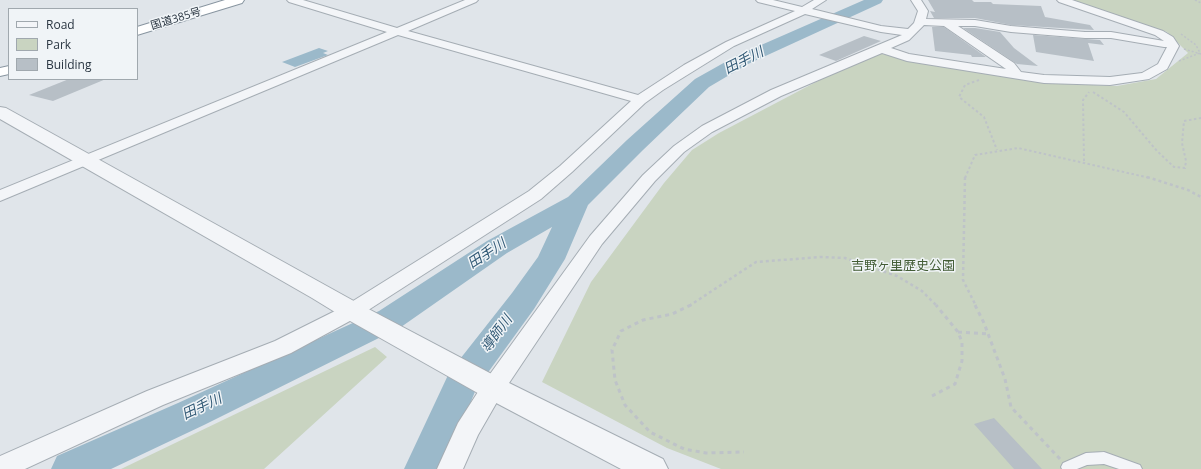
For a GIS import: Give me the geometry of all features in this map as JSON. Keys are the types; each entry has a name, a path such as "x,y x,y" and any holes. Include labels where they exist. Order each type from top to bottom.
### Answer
{"highway":[{"name":"国道385号","path":"138,31 238,0"}],"street":[{"path":"292,0 640,100"},
{"path":"0,196 473,0"},
{"path":"761,0 881,29 915,28"},
{"path":"0,468 156,398 283,347 352,311 535,195 566,169 640,100 688,68 723,48 790,18 821,0"},
{"path":"915,28 923,12 916,0"},
{"path":"881,49 907,57 1044,79 1071,81 1110,81 1145,76 1163,66 1170,54 1172,46 1169,39 1159,33 1062,0"},
{"path":"450,469 467,430 493,388 596,240 649,178 679,149 707,129 776,93 905,38 921,22 975,23 1011,29 1085,35 1111,35 1172,46"},
{"path":"947,23 1010,66 1017,75"},
{"path":"0,112 321,292 352,311 493,388 652,469"}],"lane":[{"path":"1069,468 1086,459 1104,458 1135,469"}],"path":[{"path":"1195,0 1201,3"},
{"path":"981,80 965,85 959,97 984,117 997,150"},
{"path":"1084,161 1083,100 1090,90 1124,112 1157,151 1174,167 1185,168 1186,161 1182,143 1184,120 1201,118"},
{"path":"1069,468 1011,407 1005,379 989,334 963,280 965,177 975,155 997,150 1018,148 1084,161 1141,175 1188,190 1201,197"},
{"path":"744,452 706,453 684,449 650,432 625,405 615,380 612,350 621,331 643,320 672,314 692,304 756,262 821,257 845,258 897,276 922,291 942,310 958,332 962,342 962,361 955,384 932,396"},
{"path":"958,332 989,334"}],"green space":[{"name":"吉野ヶ里歴史公園","path":"1068,0 1201,0 1201,469 721,469 667,448 542,382 591,282 664,183 692,150 719,133 873,52 936,66 1043,83 1117,86 1156,79 1188,53 1167,32"},
{"path":"375,347 387,357 264,469 121,469"}],"water":[{"path":"319,48 328,51 323,53 328,55 295,67 282,62"}],"building":[{"path":"928,0 972,0 974,2 991,2 993,4 1041,6 1045,17 1090,25 1094,30 1011,25 975,18 934,18 930,11 935,12"},
{"path":"932,27 944,27 986,57 972,57 971,55 935,51"},
{"path":"963,28 975,28 1000,32 1014,48 1038,66 1017,64"},
{"path":"1033,35 1100,40 1104,45 1088,43 1094,61 1036,52"},
{"path":"864,36 881,41 836,61 819,55"},
{"path":"66,80 104,80 53,101 29,95"},
{"path":"994,418 1042,469 1014,469 974,424"}],"waterway":[{"name":"田手川","path":"577,202 635,145 702,83 742,60 876,0"},
{"name":"田手川","path":"71,469 191,414 390,319 497,247 577,202"},
{"name":"導師川","path":"424,469 461,383 523,301 551,259 577,202"}]}
